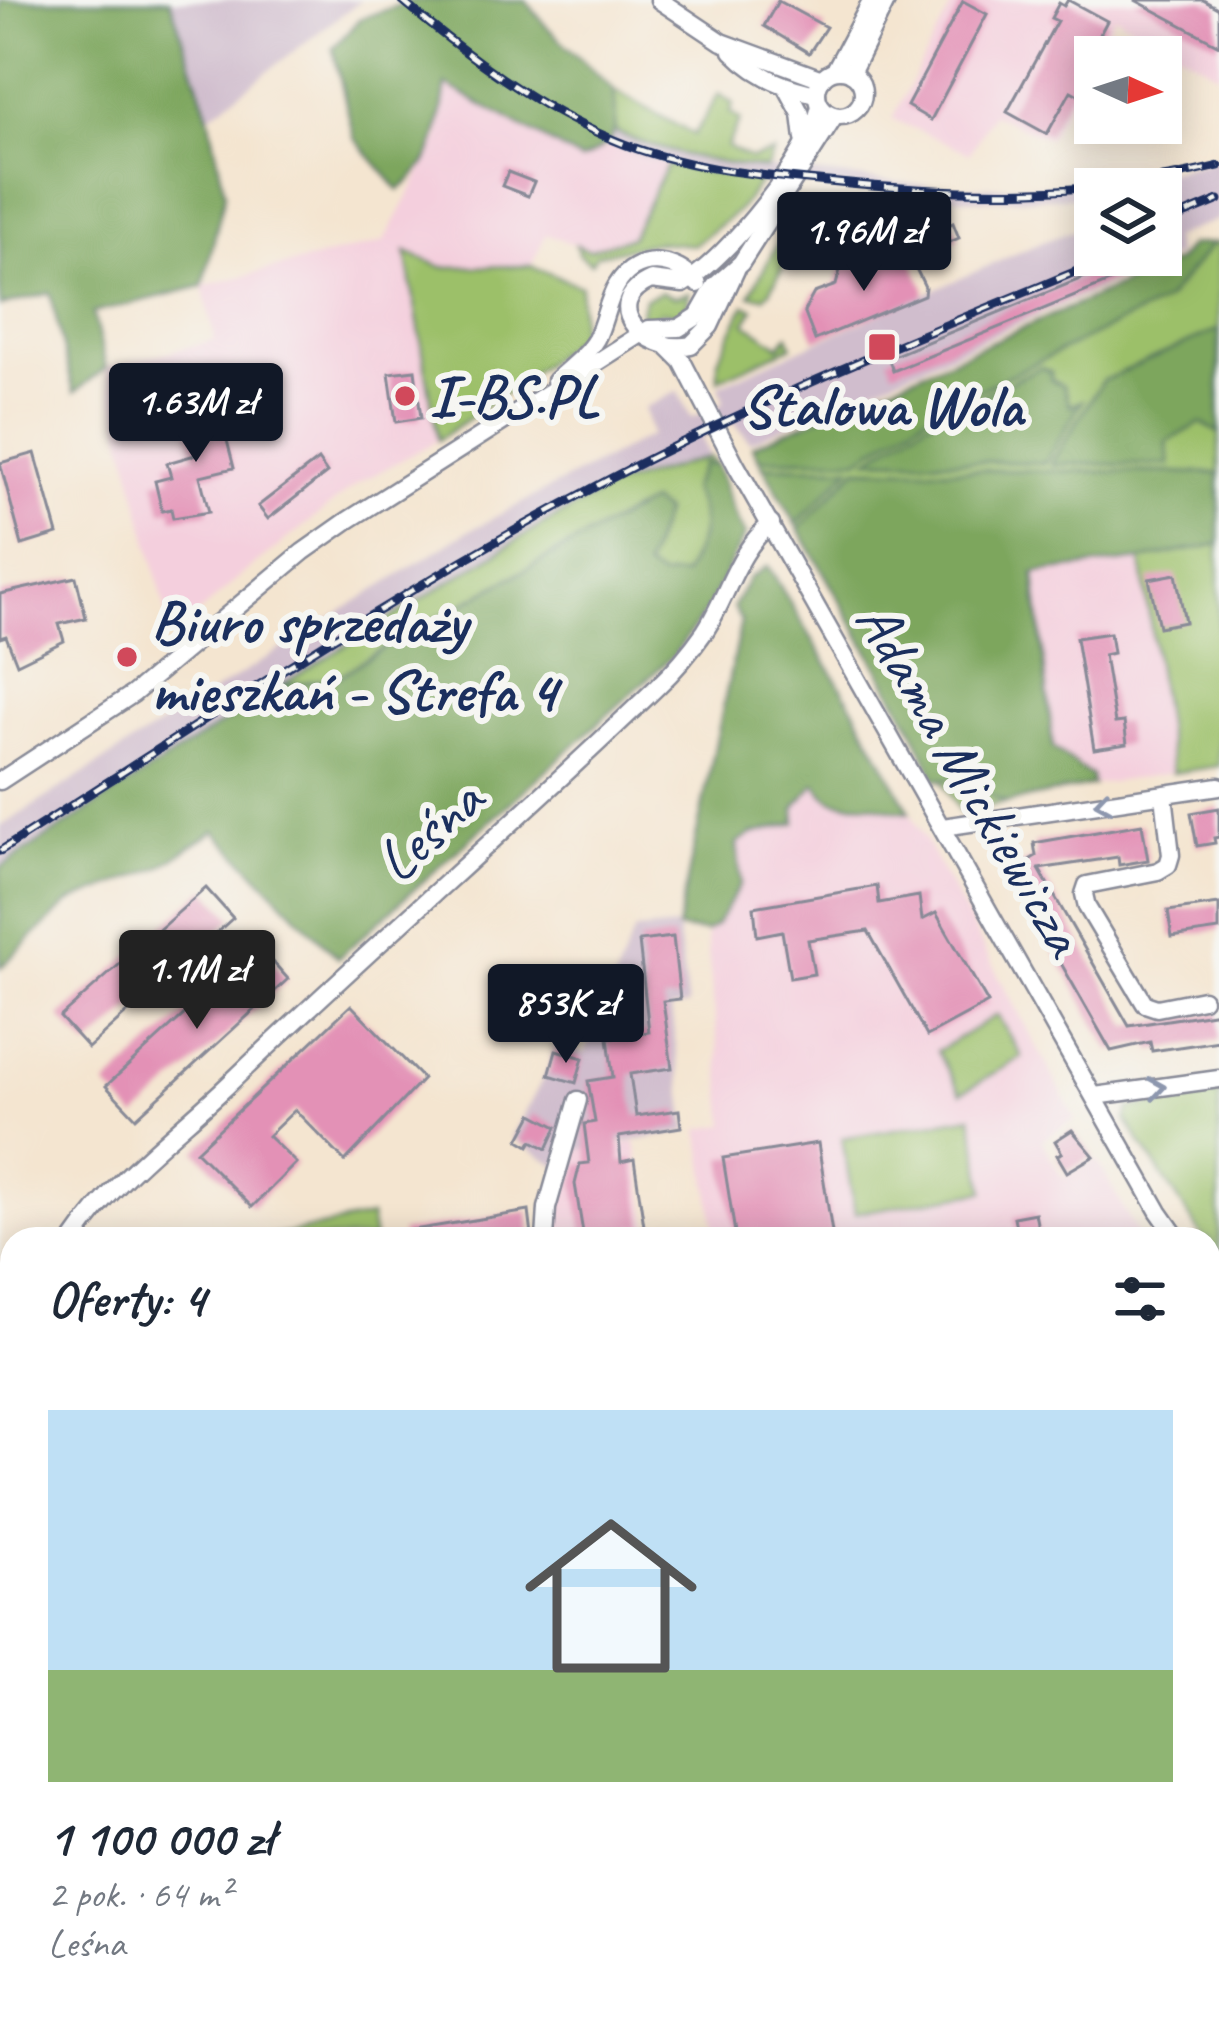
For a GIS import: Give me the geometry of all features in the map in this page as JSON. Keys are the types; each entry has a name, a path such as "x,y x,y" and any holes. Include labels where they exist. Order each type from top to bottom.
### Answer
{"street":[{"path":"659,0 787,88 830,89"},
{"path":"872,0 830,89 813,127 804,140 758,214 693,278 678,284 651,280 634,292 628,310 640,334 668,347 685,347 698,341 710,326 736,269 830,89 887,0"},
{"path":"722,42 830,89"},
{"path":"787,88 801,114 804,140"},
{"path":"532,401 592,345 626,273 642,264 675,264 693,278"},
{"path":"0,781 134,694 324,536 640,334 655,326 686,326 715,286 736,269"},
{"name":"Adama Mickiewicza","path":"693,278 701,292 700,391"},
{"name":"Adama Mickiewicza","path":"668,347 700,391 1168,1227"},
{"name":"Leśna","path":"82,1227 138,1163 199,1113 347,970 659,686 704,632 744,553 771,524"},
{"path":"943,827 1219,786"},
{"path":"1164,795 1168,865 1088,885 1084,894 1087,907 1145,1004 1157,1008 1203,999"},
{"path":"1095,1096 1219,1078"},
{"path":"545,1227 578,1100"}],"shaded area":[{"path":"0,0 361,0 209,116 0,219"},
{"path":"955,0 1219,0 1219,74 1182,53 1182,36 1151,36 1115,16 1104,36 1074,36 1074,102 1069,100 1048,139 992,114 970,153 892,119"},
{"path":"446,85 581,160 609,146 667,165 631,237 588,250 546,234 531,266 442,267 407,253 438,440 359,483 172,637 106,368 215,340 203,286 384,242 439,139"},
{"path":"615,132 701,161 943,187 1074,185 1074,197 986,200 761,181 704,174 609,146"},
{"path":"1219,159 1219,219 1182,234 1181,168"},
{"path":"1074,231 1074,276 1128,276 750,442 734,422 701,438 709,457 617,485 544,524 374,625 0,868 0,827 463,534 651,435 644,408 678,391 691,418 724,403 719,385"},
{"path":"1142,560 1172,773 1092,785 1090,776 1053,749 1034,573"},
{"path":"854,708 1076,1119 1042,1140 1063,1178 1097,1159 1134,1227 714,1227 700,1129 726,1125 705,924 723,772"},
{"path":"677,927 688,1006 671,1009 688,1132 571,1151 564,1170 511,1138 547,1071 555,1044 585,1053 634,931"},
{"path":"636,1142 649,1227 553,1227 555,1197 571,1151"}],"green space":[{"path":"0,0 170,0 209,116 225,193 203,286 93,313 106,368 74,393 50,293 0,306"},
{"path":"414,0 526,0 545,25 614,90 615,125 609,140 581,160 446,85 430,155 399,190 354,138 333,49 359,19"},
{"path":"614,90 694,135 719,94 733,104 730,113 740,120 727,147 751,159 773,153 766,169 689,156 615,132"},
{"path":"667,165 761,181 738,211 694,245 656,242 596,255 591,263 579,254 576,245 588,250 631,237"},
{"path":"785,229 796,244 770,291 764,297 750,295"},
{"path":"1213,243 1165,301 925,416 858,459 759,459 752,446 1143,276 1182,276 1182,255 1190,245"},
{"path":"1219,243 1219,766 1172,773 1141,560 1035,573 1053,748 1091,776 1092,785 960,812 752,446 1143,276 1182,276 1182,255 1190,245"},
{"path":"406,252 442,267 531,266 581,286 579,335 438,440"},
{"path":"661,292 674,297 689,293 687,307 679,314 661,312 645,320 641,312 644,299"},
{"path":"745,305 754,309 746,323 780,346 788,335 792,346 718,379 718,359"},
{"path":"1219,329 1219,433 1201,423 1167,442 1170,465 1051,464 1102,381"},
{"path":"1041,367 1063,386 1070,406 1082,401 1045,463 868,459 924,423"},
{"path":"709,457 716,465 703,463 692,488 702,522 684,575 660,577 645,568 664,513 650,502 389,644 338,677 280,686 544,524 617,485"},
{"path":"703,463 716,465 745,535 706,611 674,655 338,958 215,831 159,868 70,902 0,968 0,868 280,686 338,677 389,644 650,502 664,512 645,568 660,577 684,575 701,532 701,512 691,489"},
{"path":"763,466 851,467 796,524"},
{"path":"857,468 1219,473 1219,544 1141,560 1034,573 1053,748 1091,776 1092,785 1007,803 952,779 936,780 911,725 799,529"},
{"path":"768,566 910,812 833,801 816,783 795,808 796,823 752,834 737,844 741,883 717,924 706,932 677,929 741,621 733,607 749,578"},
{"path":"997,1015 1022,1057 961,1093 937,1051"},
{"path":"1219,1093 1219,1227 1196,1227 1126,1120 1130,1108"},
{"path":"972,1116 985,1191 855,1213 842,1138"},
{"path":"370,1217 372,1227 321,1227"}],"building":[{"path":"1068,0 1107,21 1099,36 1074,36 1074,93 1047,134 1007,112 1057,21 1051,18 1059,3 1064,6"},
{"path":"1135,0 1203,0 1219,9 1219,45"},
{"path":"778,1 826,27 809,53 764,26"},
{"path":"963,1 987,14 931,120 907,106"},
{"path":"508,172 534,182 528,196 502,186"},
{"path":"953,223 959,238 943,245 936,229"},
{"path":"908,252 925,287 924,295 815,340 804,311 814,293 836,285 840,270 880,254 884,263"},
{"path":"1087,276 1119,278 893,371 888,358"},
{"name":"I-BS.PL","path":"415,370 421,418 396,422 389,373"},
{"path":"218,405 234,468 200,476 209,512 173,518 171,509 162,511 155,481 171,477 167,463 195,455 184,413"},
{"path":"35,453 58,534 22,545 0,463"},
{"path":"318,460 327,473 268,519 258,506"},
{"path":"1176,574 1185,622 1159,627 1149,579"},
{"path":"76,577 86,618 59,624 64,641 17,664 6,636 0,638 0,594"},
{"path":"1110,633 1113,653 1104,655 1115,723 1124,722 1127,744 1094,749 1076,638"},
{"path":"1219,808 1219,837 1214,838 1215,843 1197,846 1191,813"},
{"path":"1142,824 1148,860 1119,865 1118,857 1039,869 1129,1026 1219,1012 1219,1041 1152,1051 1150,1042 1111,1051 1010,874 1005,875 1036,856 1034,843"},
{"path":"877,886 879,903 919,896 922,920 936,913 988,1003 927,1036 868,931 808,940 814,974 790,978 782,931 757,936 754,907"},
{"path":"206,888 233,918 88,1048 60,1017"},
{"path":"1219,904 1219,930 1172,937 1168,911"},
{"path":"673,937 680,999 663,1001 672,1068 630,1074 636,1116 679,1110 681,1127 619,1137 621,1162 634,1159 644,1226 582,1227 575,1184 580,1164 589,1163 584,1124 595,1122 588,1081 613,1077 608,1038 649,1032 639,941"},
{"path":"259,946 288,979 136,1118 106,1086"},
{"path":"351,1005 423,1079 345,1161 295,1110 268,1136 296,1163 252,1207 196,1151"},
{"path":"556,1050 583,1058 576,1083 549,1075"},
{"path":"533,1114 557,1127 547,1149 519,1140"},
{"path":"1072,1130 1094,1156 1067,1172 1055,1141"},
{"path":"818,1143 831,1227 734,1227 723,1158"},
{"path":"529,1211 531,1227 431,1227"},
{"path":"1035,1213 1038,1227 1016,1227 1014,1217"}],"railway":[{"path":"401,0 476,60 557,112 640,150 693,164 828,182 976,191 1073,189 1219,166"},
{"path":"1182,215 1219,200"},
{"path":"0,851 366,618 591,489 785,394 1074,272"}],"place":[{"name":"Stalowa Wola","path":"882,347"},
{"name":"I-BS.PL","path":"405,396"},
{"name":"Biuro sprzedaży mieszkań - Strefa 4","path":"127,657"}]}
